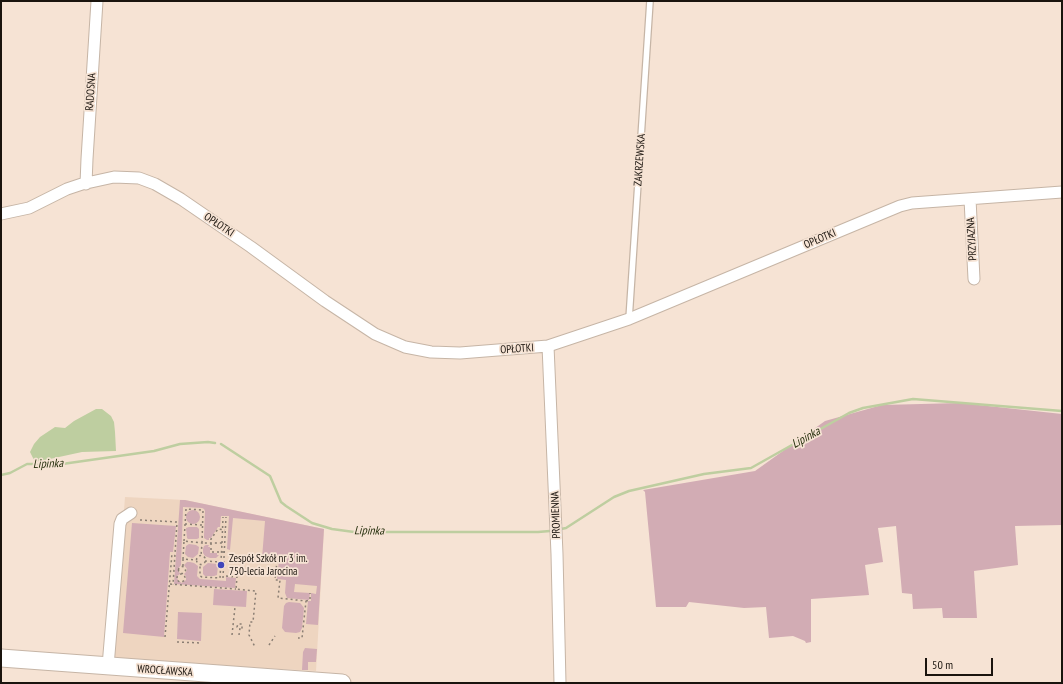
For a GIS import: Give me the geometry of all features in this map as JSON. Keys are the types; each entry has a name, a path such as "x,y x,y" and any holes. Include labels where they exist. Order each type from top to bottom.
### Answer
{"main road":[{"name":"WROCŁAWSKA","path":"1,658 262,680 342,683"}],"street":[{"name":"RADOSNA","path":"86,184 97,1"},
{"name":"OPŁOTKI","path":"1,214 29,208 67,190 86,184 114,177 139,178 154,184 181,199 251,247 325,301 376,334 405,347 431,352 460,353 548,346 629,319 900,206 912,203 1062,192"},
{"name":"PRZYJAZNA","path":"970,199 974,279"},
{"name":"PROMIENNA","path":"548,346 557,554 560,683"},
{"path":"108,666 120,524 126,515 136,516"}],"lane":[{"name":"ZAKRZEWSKA","path":"629,319 650,1"}],"path":[{"path":"183,566 179,569 179,572 182,574 186,572 183,566 186,509 203,510 201,556 205,561"},
{"path":"136,516 177,522 173,585"},
{"path":"196,560 197,564 200,565 200,576 220,578 223,517"},
{"path":"223,578 226,517"},
{"path":"185,524 202,525"},
{"path":"224,552 211,552 211,539 218,529 225,530"},
{"path":"184,541 222,543"},
{"path":"165,637 172,553"},
{"path":"196,560 198,556 201,556"},
{"path":"184,559 196,560"},
{"path":"262,559 277,561 275,580 280,580 278,598 306,601 310,600 310,593"},
{"path":"200,565 205,561 221,562"},
{"path":"226,576 237,577 236,589"},
{"path":"169,584 256,591 253,622 250,622 249,635 255,647"},
{"path":"298,638 302,638 306,601"},
{"path":"232,635 235,607"},
{"path":"239,635 240,628"},
{"path":"269,645 275,636"},
{"path":"177,642 202,643"}],"shaded area":[{"path":"960,403 1062,414 1062,525 1015,526 1018,565 974,571 977,618 943,618 942,608 913,609 912,594 902,593 896,526 878,528 883,562 865,565 869,595 811,599 811,642 806,643 805,641 793,636 769,638 766,607 744,608 689,602 686,607 656,607 645,492 643,490 755,471 825,421 882,405"},
{"path":"96,409 102,409 111,416 114,422 116,451 82,452 36,462 30,452 40,437 55,427 65,428 74,421"},
{"name":"Zespół Szkół nr 3 im. 750-lecia Jarocina","path":"125,497 185,500 324,529 316,671 113,660"},
{"path":"180,500 324,529 318,625 306,624 308,601 311,601 311,593 316,594 317,586 295,584 294,592 310,593 309,600 287,598 285,593 286,580 277,579 279,560 262,558 265,521 233,518 230,550 227,549 229,516 221,516 220,527 218,527 209,540 207,540 204,538 204,509 183,507 181,565 178,569 180,574 177,576 178,581 182,583 186,580 186,576 184,574 187,569 184,565 187,562 190,562 198,566 197,576 200,579 226,581 226,577 236,578 235,588 174,584"},
{"path":"193,510 198,512 200,517 198,522 193,524 188,522 186,517 188,512"},
{"path":"132,523 176,526 173,552 170,552 164,637 123,633"},
{"path":"197,527 199,529 199,538 187,538 186,528"},
{"path":"189,544 199,547 198,554 193,558 188,557 185,554 186,546"},
{"path":"206,545 209,545 208,547 210,547 210,553 217,553 217,555 219,555 216,558 205,556 203,549"},
{"path":"208,563 217,564 217,575 205,576 203,574 203,567"},
{"path":"214,589 247,591 246,607 213,605"},
{"path":"289,602 300,603 304,608 302,628 300,632 285,632 282,628 284,606"},
{"path":"178,612 202,613 201,641 177,639"},
{"path":"305,648 317,649 316,662 308,662 308,670 302,670 303,652"}],"waterway":[{"name":"Lipinka","path":"561,529 566,528 614,497 629,491 704,474 751,468 849,413 863,408 913,399 1062,411"},
{"name":"Lipinka","path":"1,475 10,473 27,464 48,466 154,451 180,444 215,443"},
{"name":"Lipinka","path":"221,444 270,476 281,502 286,506 312,523 332,529 354,532 550,531"}],"place":[{"name":"Zespół Szkół nr 3 im. 750-lecia Jarocina","path":"221,565"}]}
